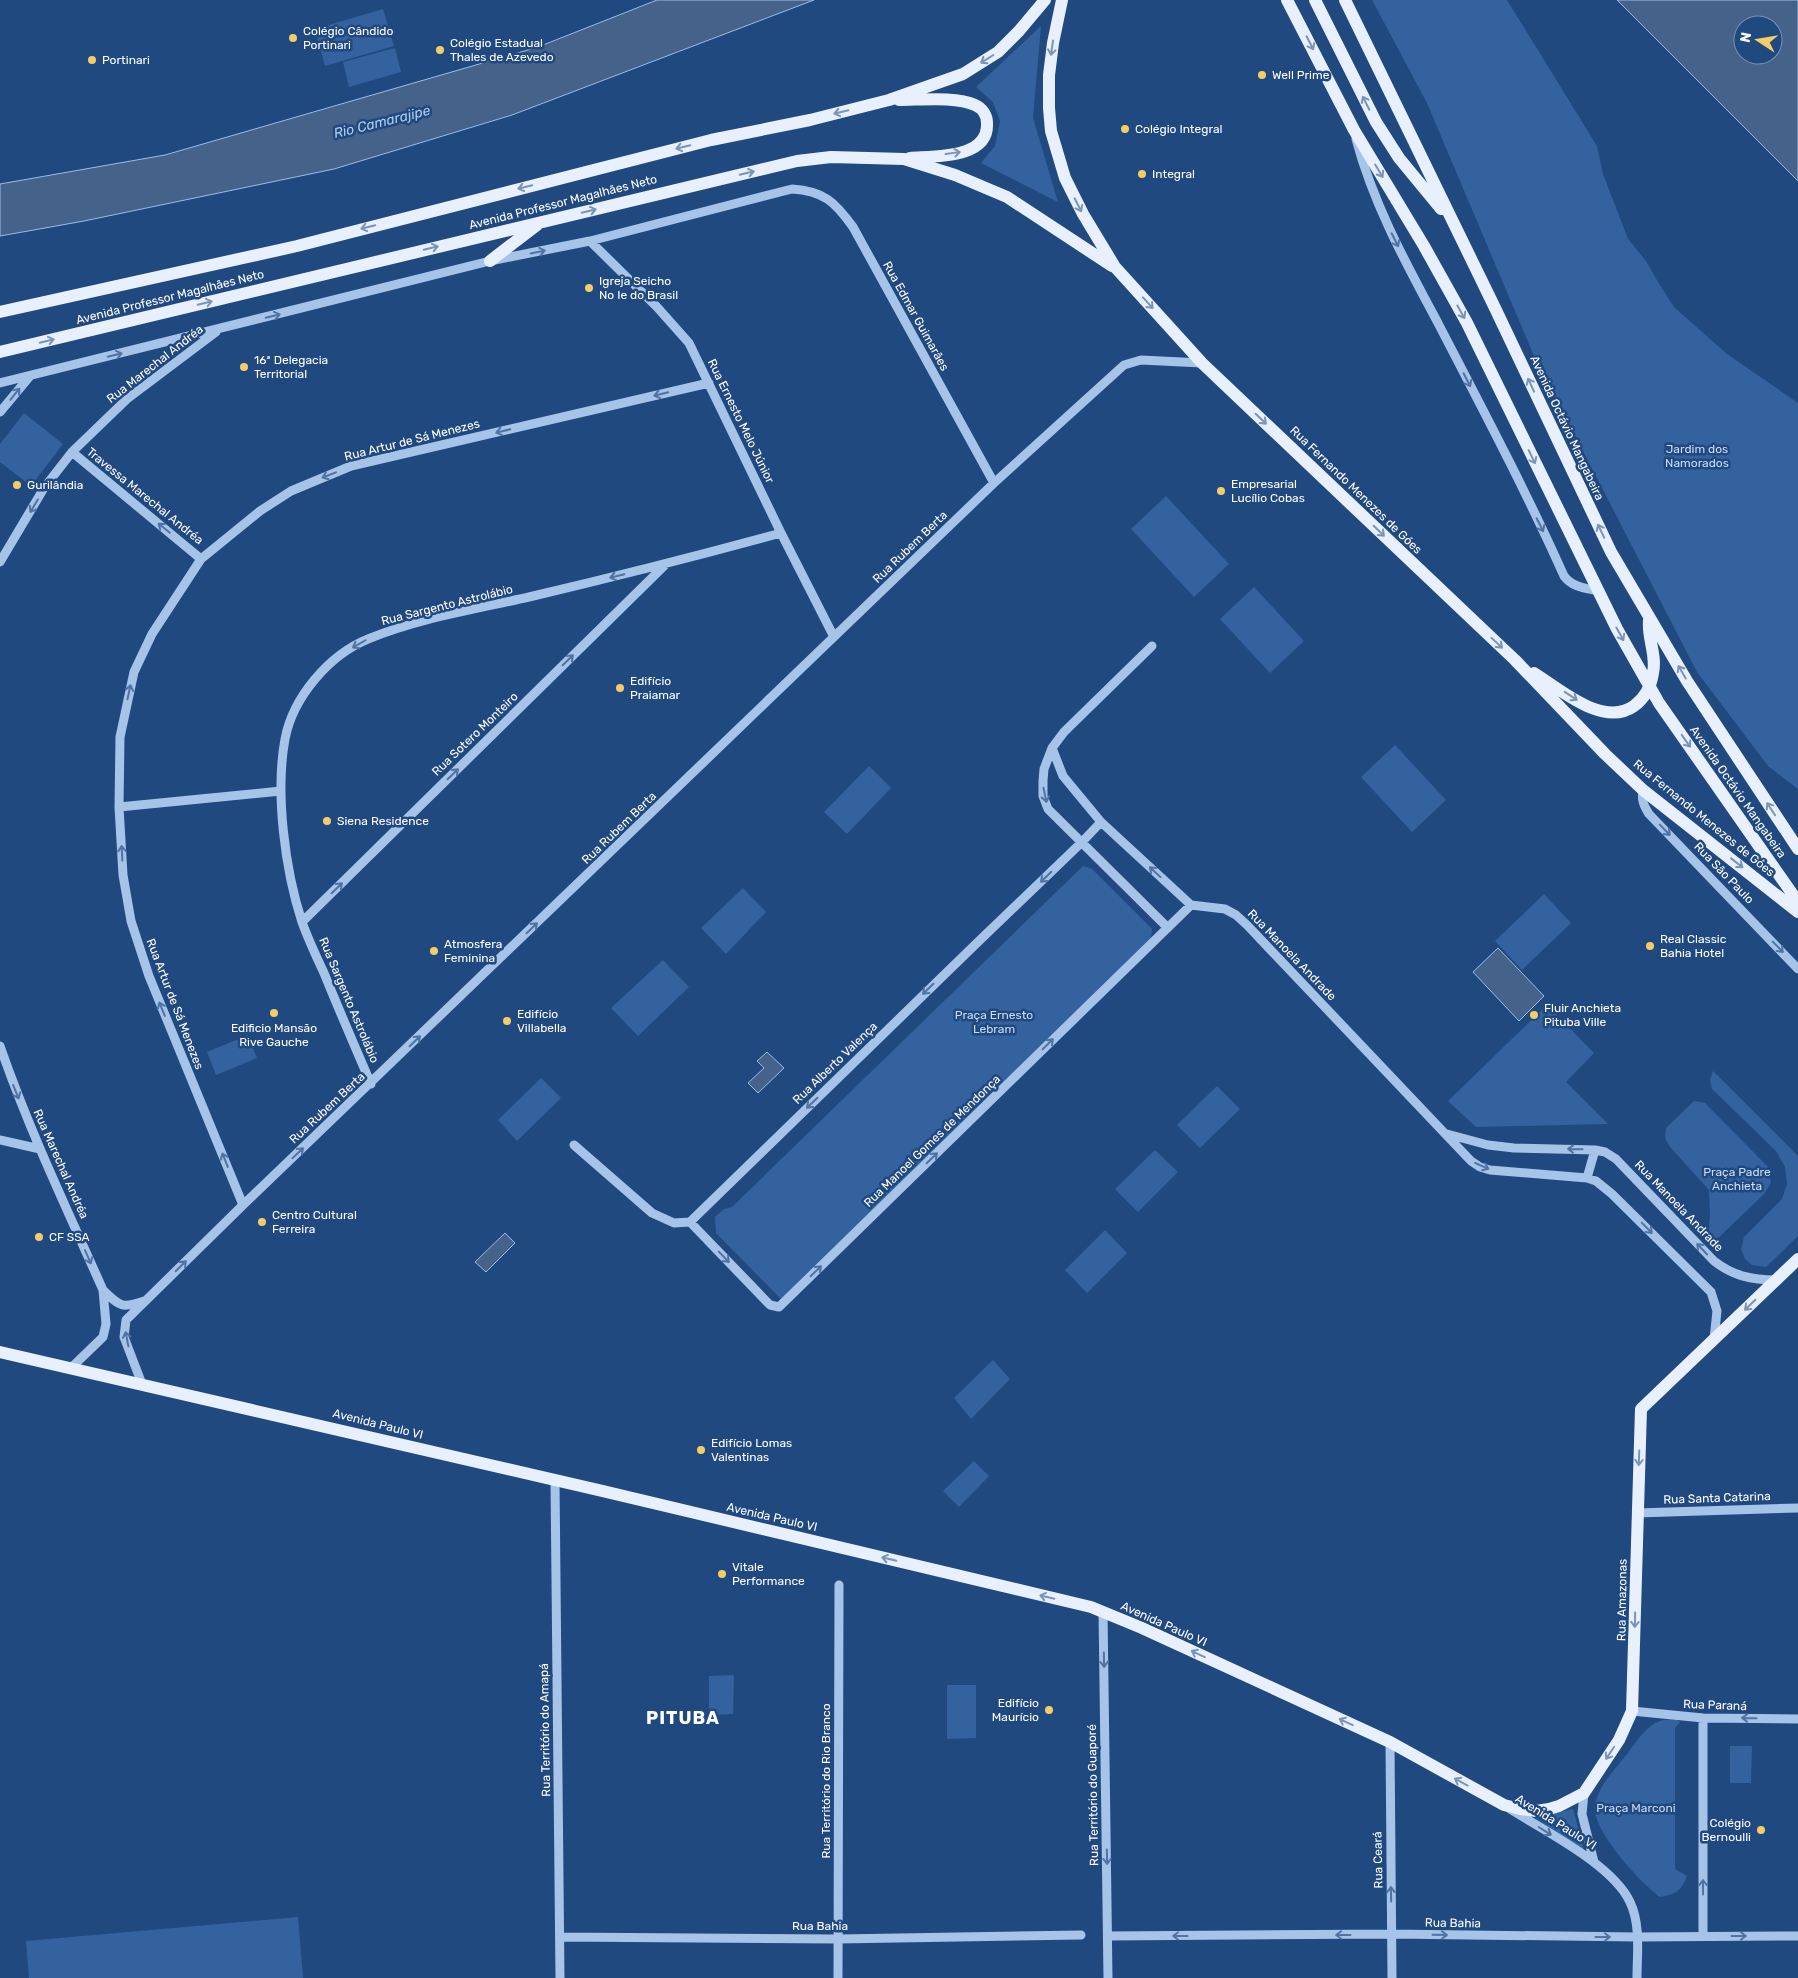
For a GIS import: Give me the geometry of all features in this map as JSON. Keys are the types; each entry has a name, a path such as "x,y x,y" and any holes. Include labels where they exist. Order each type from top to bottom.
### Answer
{"main road":[{"name":"Avenida Professor Magalhães Neto","path":"0,312 297,246 711,140 810,120 889,100 962,74 998,52 1045,0"},
{"name":"Rua Fernando Menezes de Góes","path":"1062,0 1049,74 1051,131 1065,178 1083,214 1115,267 1202,363 1515,660 1605,754 1643,790 1798,912"},
{"name":"Avenida Octávio Mangabeira","path":"1287,0 1354,130 1424,246 1467,323 1598,591 1659,703 1798,902"},
{"path":"1315,0 1376,122 1399,158 1456,228"},
{"name":"Avenida Octávio Mangabeira","path":"1345,0 1611,552 1687,681 1798,849"},
{"path":"889,100 962,102 974,105 983,111 987,121 987,132 982,142 974,148 962,152 904,159"},
{"name":"Avenida Professor Magalhães Neto","path":"0,352 797,161 831,157 904,159 997,191 1115,267"},
{"path":"490,262 542,222"},
{"path":"1515,660 1586,706 1601,712 1625,711 1642,699 1650,686 1654,672 1654,658 1648,625 1649,617"},
{"name":"Rua Amazonas","path":"1584,1792 1619,1740 1632,1711 1641,1409 1798,1259"},
{"name":"Avenida Paulo VI","path":"0,1352 303,1420 1103,1611 1390,1742 1504,1805 1536,1811 1559,1806 1584,1792"}],"street":[{"name":"Avenida Octávio Mangabeira","path":"1354,130 1364,168 1378,207 1478,402 1564,576 1568,582 1598,591"},
{"name":"Rua Edmar Guimarães","path":"590,241 792,189 807,190 833,201 853,227 994,483"},
{"path":"0,383 490,262 590,241"},
{"name":"Rua Ernesto Melo Júnior","path":"590,241 674,326 688,343 834,637"},
{"name":"Rua Marechal Andréa","path":"0,562 44,488 72,452 127,399 219,330"},
{"name":"Rua Rubem Berta","path":"142,1384 124,1338 126,1320 243,1205 994,483 1124,366 1140,360 1202,363"},
{"path":"0,412 30,376"},
{"name":"Rua Artur de Sá Menezes","path":"243,1205 148,976 131,921 123,875 119,807 120,737 134,672 152,634 201,559 260,511 291,491 351,466 709,383"},
{"name":"Travessa Marechal Andréa","path":"72,452 201,559"},
{"name":"Rua Sargento Astrolábio","path":"371,1084 302,922 284,838 281,791 285,738 298,704 317,676 342,654 367,639 418,622 665,565 781,533"},
{"name":"Rua Sotero Monteiro","path":"302,922 665,565"},
{"path":"1152,646 1064,732 1052,748 1044,769 1043,796 1048,809 1167,927"},
{"path":"1052,748 1063,776 1101,822 1191,905"},
{"name":"Rua São Paulo","path":"1643,790 1644,805 1650,814 1798,969"},
{"path":"119,807 281,791"},
{"name":"Rua Alberto Valença","path":"690,1222 1101,822"},
{"name":"Rua Manoel Gomes de Mendonça","path":"690,1222 770,1305 779,1307 1191,905"},
{"name":"Rua Manoela Andrade","path":"1191,905 1224,909 1236,915 1247,925 1471,1161 1485,1168 1514,1173 1587,1178 1596,1181 1612,1194 1711,1292 1717,1311 1714,1339"},
{"name":"Rua Marechal Andréa","path":"0,1046 12,1082 40,1149 103,1290 106,1324 103,1337 71,1368"},
{"name":"Rua Manoela Andrade","path":"1446,1134 1488,1145 1514,1148 1595,1150 1605,1152 1616,1159 1714,1261 1724,1269 1750,1278 1776,1280"},
{"path":"0,1140 40,1149"},
{"path":"574,1145 652,1213 674,1224 690,1222"},
{"path":"1587,1178 1595,1150"},
{"name":"Rua Marechal Andréa","path":"103,1290 117,1304 128,1307 146,1300"},
{"name":"Rua Território do Amapá","path":"555,1481 560,1978"},
{"name":"Rua Santa Catarina","path":"1637,1513 1798,1508"},
{"name":"Rua Território do Rio Branco","path":"838,1978 839,1585"},
{"name":"Rua Território do Guaporé","path":"1103,1611 1108,1978"},
{"name":"Rua Paraná","path":"1632,1711 1704,1718 1798,1719"},
{"path":"1703,1936 1704,1718"},
{"name":"Rua Ceará","path":"1390,1742 1392,1978"},
{"path":"1584,1792 1582,1814 1594,1862 1624,1892 1631,1903 1636,1920 1638,1978"},
{"name":"Avenida Paulo VI","path":"1504,1805 1594,1862"},
{"name":"Rua Bahia","path":"1108,1936 1392,1934 1637,1937 1798,1936"},
{"name":"Rua Bahia","path":"560,1937 838,1939 1081,1935"}],"green space":[{"name":"Jardim dos Namorados","path":"1372,0 1507,0 1597,146 1603,174 1628,239 1646,261 1674,307 1727,354 1798,403 1798,789 1768,766 1697,672 1534,356 1427,103"},
{"path":"383,9 394,46 325,66 315,29"},
{"path":"1041,26 1033,118 1058,202 981,163 995,146 1000,121 993,102 976,87"},
{"path":"395,48 401,72 349,87 343,62"},
{"path":"24,413 63,444 31,486 0,462 0,444"},
{"path":"1166,496 1229,564 1194,597 1131,529"},
{"path":"1254,587 1304,641 1270,673 1220,619"},
{"path":"1395,745 1446,800 1412,832 1361,777"},
{"path":"869,766 891,788 847,834 824,812"},
{"name":"Praça Ernesto Lebram","path":"1083,866 1092,869 1152,929 1151,939 781,1299 716,1233 715,1217 724,1209 732,1207"},
{"path":"743,888 766,912 726,954 701,928"},
{"path":"1544,894 1571,923 1522,970 1495,941"},
{"path":"663,960 689,987 638,1036 611,1008"},
{"path":"1547,1005 1594,1053 1566,1082 1608,1124 1476,1127 1448,1101"},
{"path":"248,1035 257,1058 216,1075 207,1052"},
{"name":"Praça Padre Anchieta","path":"1713,1071 1798,1156 1798,1236 1766,1267 1752,1265 1745,1259 1741,1249 1744,1237 1782,1199 1787,1184 1785,1167 1776,1151 1712,1089 1710,1080"},
{"path":"541,1078 561,1098 517,1141 498,1120"},
{"path":"1217,1086 1240,1109 1200,1148 1177,1125"},
{"name":"Praça Padre Anchieta","path":"1694,1101 1705,1103 1768,1167 1771,1183 1764,1194 1714,1242 1708,1241 1709,1190 1670,1147 1665,1138 1666,1128"},
{"path":"1155,1150 1178,1172 1138,1212 1115,1189"},
{"path":"1105,1230 1127,1253 1087,1293 1065,1270"},
{"path":"993,1360 1010,1379 971,1419 954,1398"},
{"path":"974,1461 989,1476 959,1507 943,1491"},
{"path":"734,1675 733,1714 709,1715 709,1676"},
{"path":"947,1685 976,1685 976,1738 947,1739"},
{"name":"Praça Marconi","path":"1676,1719 1680,1722 1675,1728 1675,1869 1687,1876 1680,1889 1660,1897 1630,1868 1609,1841 1596,1816 1595,1805 1604,1784 1642,1734 1655,1723"},
{"path":"1730,1746 1752,1746 1751,1783 1730,1783"},
{"path":"1573,1809 1584,1850 1536,1818"},
{"path":"298,1917 303,1978 29,1978 26,1941"}],"water":[{"name":"Rio Camarajipe","path":"657,0 814,0 512,115 334,169 84,221 0,236 0,184 165,155 538,47"},
{"path":"1617,0 1798,0 1798,181"},
{"path":"1498,948 1544,996 1519,1021 1473,972"},
{"path":"767,1052 784,1068 758,1093 748,1083 764,1068 757,1061"},
{"path":"505,1233 515,1243 486,1272 475,1262"}],"place":[{"name":"Colégio Cândido Portinari","path":"293,38"},
{"name":"Colégio Estadual Thales de Azevedo","path":"440,50"},
{"name":"Portinari","path":"92,60"},
{"name":"Well Prime","path":"1262,75"},
{"name":"Colégio Integral","path":"1125,129"},
{"name":"Integral","path":"1142,174"},
{"name":"Igreja Seicho No Ie do Brasil","path":"589,288"},
{"name":"16ª Delegacia Territorial","path":"244,367"},
{"name":"Gurilândia","path":"17,485"},
{"name":"Empresarial Lucílio Cobas","path":"1221,491"},
{"name":"Edifício Praiamar","path":"620,688"},
{"name":"Siena Residence","path":"327,821"},
{"name":"Real Classic Bahia Hotel","path":"1650,946"},
{"name":"Atmosfera Feminina","path":"434,951"},
{"name":"Edificio Mansão Rive Gauche","path":"274,1013"},
{"name":"Fluir Anchieta Pituba Ville","path":"1534,1015"},
{"name":"Edifício Villabella","path":"507,1021"},
{"name":"Centro Cultural Ferreira","path":"262,1222"},
{"name":"CF SSA","path":"39,1237"},
{"name":"Edifício Lomas Valentinas","path":"701,1450"},
{"name":"Vitale Performance","path":"722,1574"},
{"name":"Edifício Maurício","path":"1049,1710"},
{"name":"Colégio Bernoulli","path":"1761,1830"}],"district":[{"name":"PITUBA","path":"683,1718"}]}
